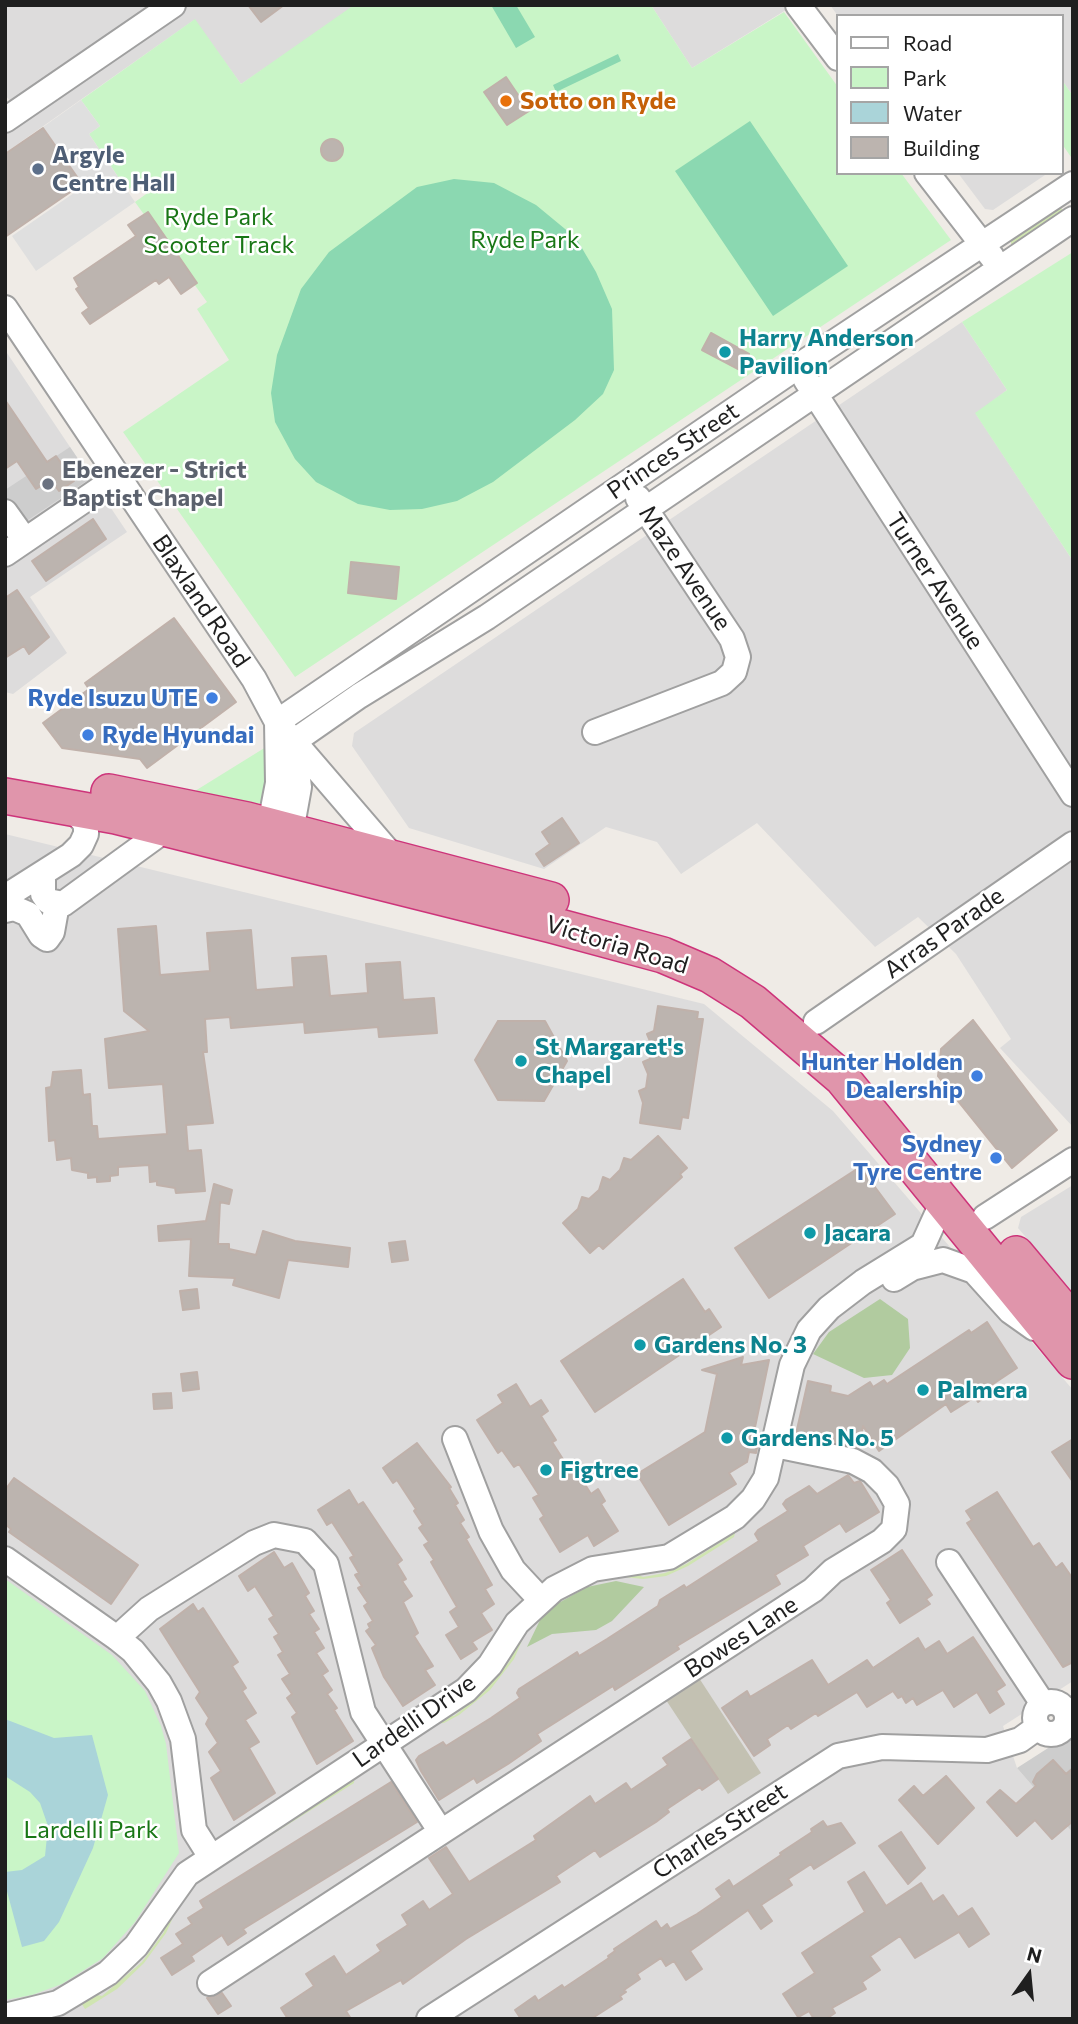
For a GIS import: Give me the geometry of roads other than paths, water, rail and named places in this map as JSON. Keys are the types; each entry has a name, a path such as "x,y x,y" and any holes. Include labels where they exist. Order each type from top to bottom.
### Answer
{"highway":[{"name":"Victoria Road","path":"5,775 200,810 278,842 663,955 710,975 753,1002 801,1040 842,1078 943,1201 1069,1344"},
{"name":"Victoria Road","path":"5,796 166,829 393,857 590,911 707,948 747,971 816,1022 853,1055 985,1217 1069,1344"}],"street":[{"path":"5,120 173,5"},
{"path":"799,5 836,55"},
{"path":"929,175 1001,269"},
{"name":"Princes Street","path":"277,722 320,696 471,588 797,367 1073,184"},
{"name":"Princes Street","path":"293,742 359,696 568,563 1073,219"},
{"name":"Blaxland Road","path":"5,308 254,680 277,722 393,857"},
{"name":"Turner Avenue","path":"797,367 1073,794"},
{"path":"5,512 15,547 118,477"},
{"name":"Maze Avenue","path":"596,732 722,682 734,672 738,657 732,639 627,483"},
{"path":"549,535 568,563"},
{"path":"471,588 487,617"},
{"name":"Blaxland Road","path":"277,722 278,842"},
{"path":"278,842 299,787 293,742"},
{"path":"5,897 81,845 86,834 86,824 72,808"},
{"path":"36,877 48,901 57,904 71,900 166,829"},
{"name":"Arras Parade","path":"816,1022 1073,844"},
{"path":"81,845 113,870"},
{"path":"36,877 16,912 47,939 52,932 57,904"},
{"path":"985,1217 1073,1160"},
{"name":"Lardelli Drive","path":"5,2016 58,2003 108,1973 136,1946 176,1886 211,1857 466,1690 490,1665 517,1623 540,1600 568,1580 593,1569 669,1557 735,1517 760,1489 775,1445 792,1365 809,1330 829,1308 863,1282 923,1245 943,1201"},
{"path":"809,1330 912,1268 943,1260 974,1271 1010,1311 1069,1344"},
{"path":"455,1438 491,1531 513,1570 540,1600"},
{"name":"Bowes Lane","path":"209,1983 813,1590 833,1570 881,1541 894,1529 897,1504 887,1486 872,1471 853,1461 775,1445"},
{"path":"117,1637 149,1609 254,1543 274,1535 295,1537 314,1547 326,1564 359,1703 441,1832"},
{"path":"5,1559 117,1637 147,1666 169,1701 183,1739 192,1823 211,1857"},
{"path":"949,1562 1054,1711"},
{"name":"Charles Street","path":"429,2019 838,1756 883,1747 987,1750 1020,1740 1054,1711"}],"water":[{"path":"5,1719 54,1738 92,1735 108,1795 93,1848 59,1922 44,1941 22,1947 5,1884 5,1872 22,1870 45,1856 48,1826 40,1803 30,1792 5,1776"}],"place":[{"name":"Sotto on Ryde","path":"506,101"},
{"name":"Argyle Centre Hall","path":"38,169"},
{"name":"Harry Anderson Pavilion","path":"725,352"},
{"name":"Ebenezer - Strict Baptist Chapel","path":"48,484"},
{"name":"Ryde Isuzu UTE","path":"212,698"},
{"name":"Ryde Hyundai","path":"88,735"},
{"name":"St Margaret's Chapel","path":"521,1061"},
{"name":"Hunter Holden Dealership","path":"977,1076"},
{"name":"Sydney Tyre Centre","path":"996,1158"},
{"name":"Jacara","path":"810,1233"},
{"name":"Gardens No. 3","path":"640,1345"},
{"name":"Palmera","path":"923,1390"},
{"name":"Gardens No. 5","path":"727,1438"},
{"name":"Figtree","path":"546,1470"}],"park label":[{"name":"Ryde Park Scooter Track","path":"219,231"},
{"name":"Ryde Park","path":"525,240"},
{"name":"Lardelli Park","path":"91,1830"}]}
